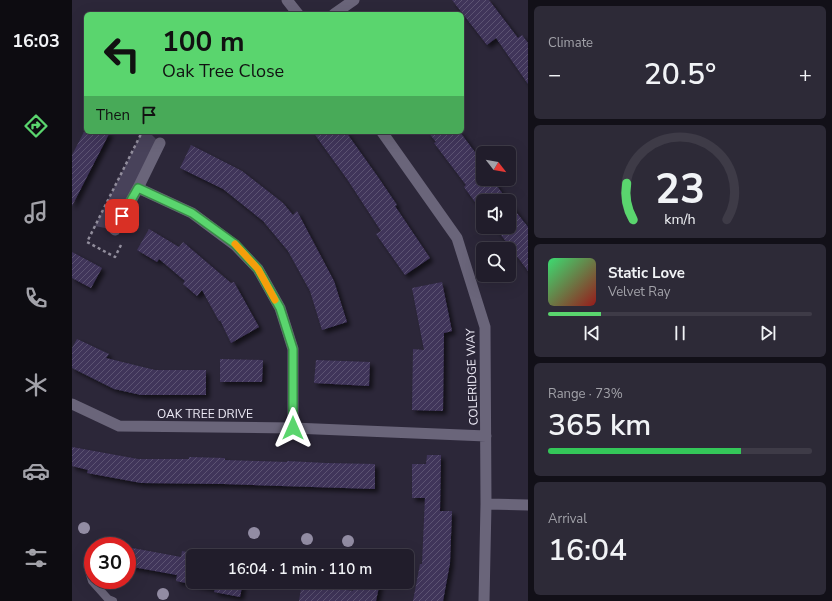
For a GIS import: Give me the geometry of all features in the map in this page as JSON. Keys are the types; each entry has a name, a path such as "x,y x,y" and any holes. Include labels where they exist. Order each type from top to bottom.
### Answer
{"street":[{"path":"288,0 297,12"},
{"path":"337,12 354,0"},
{"name":"COLERIDGE WAY","path":"383,134 457,238 485,327 486,504 484,601"},
{"path":"115,230 160,143"},
{"path":"138,188 192,213 235,244 258,269 280,308 293,349 293,428"},
{"name":"OAK TREE DRIVE","path":"72,404 119,426 293,428 486,436"},
{"path":"486,504 528,505"}],"lane":[{"path":"99,589 108,599 113,601"}],"shaded area":[{"path":"141,134 151,134 160,143 115,230 95,226"}],"building":[{"path":"452,0 489,0 518,38 522,35 528,43 528,84 496,38 487,45 464,15 464,12 461,12"},
{"path":"84,132 84,134 109,134 72,206 72,155"},
{"path":"314,134 347,134 397,205 395,206 430,258 405,275 376,234 381,231 347,179"},
{"path":"430,134 461,134 476,154 476,186 497,186 503,194 476,194 476,203 464,187 466,185 434,143 436,142"},
{"path":"191,145 242,171 283,203 293,215 297,211 334,281 347,322 322,330 310,291 288,251 263,221 223,189 180,168"},
{"path":"516,212 528,227 528,271 516,255 516,242 506,242 500,234 516,234"},
{"path":"149,229 179,247 183,242 231,283 234,282 259,327 231,343 220,320 219,321 202,290 197,296 183,284 185,281 159,259 157,262 137,250"},
{"path":"72,252 102,268 91,288 72,278"},
{"path":"442,282 452,331 444,333 443,411 412,410 413,349 424,350 412,288"},
{"path":"77,339 109,354 106,358 155,370 206,370 206,395 141,395 114,389 72,368 72,348"},
{"path":"220,359 263,360 262,382 220,382"},
{"path":"316,360 370,362 369,386 314,383"},
{"path":"72,447 138,459 189,459 189,457 225,458 225,460 375,464 375,489 141,483 87,473 88,470 72,466"},
{"path":"427,455 441,455 440,511 452,511 450,563 443,601 413,601 420,564 422,564 425,498 412,498 412,464 426,464"},
{"path":"136,549 181,557 182,551 186,552 186,583 176,581 177,575 136,568"},
{"path":"215,589 242,589 240,597 214,592"},
{"path":"301,589 342,589 353,591 353,589 379,589 376,601 299,601"}],"slow traffic":[{"path":"235,244 258,269 275,300"}],"route":[{"path":"122,216 138,188 192,213 235,244 258,269 280,308 293,349 293,428"}]}
